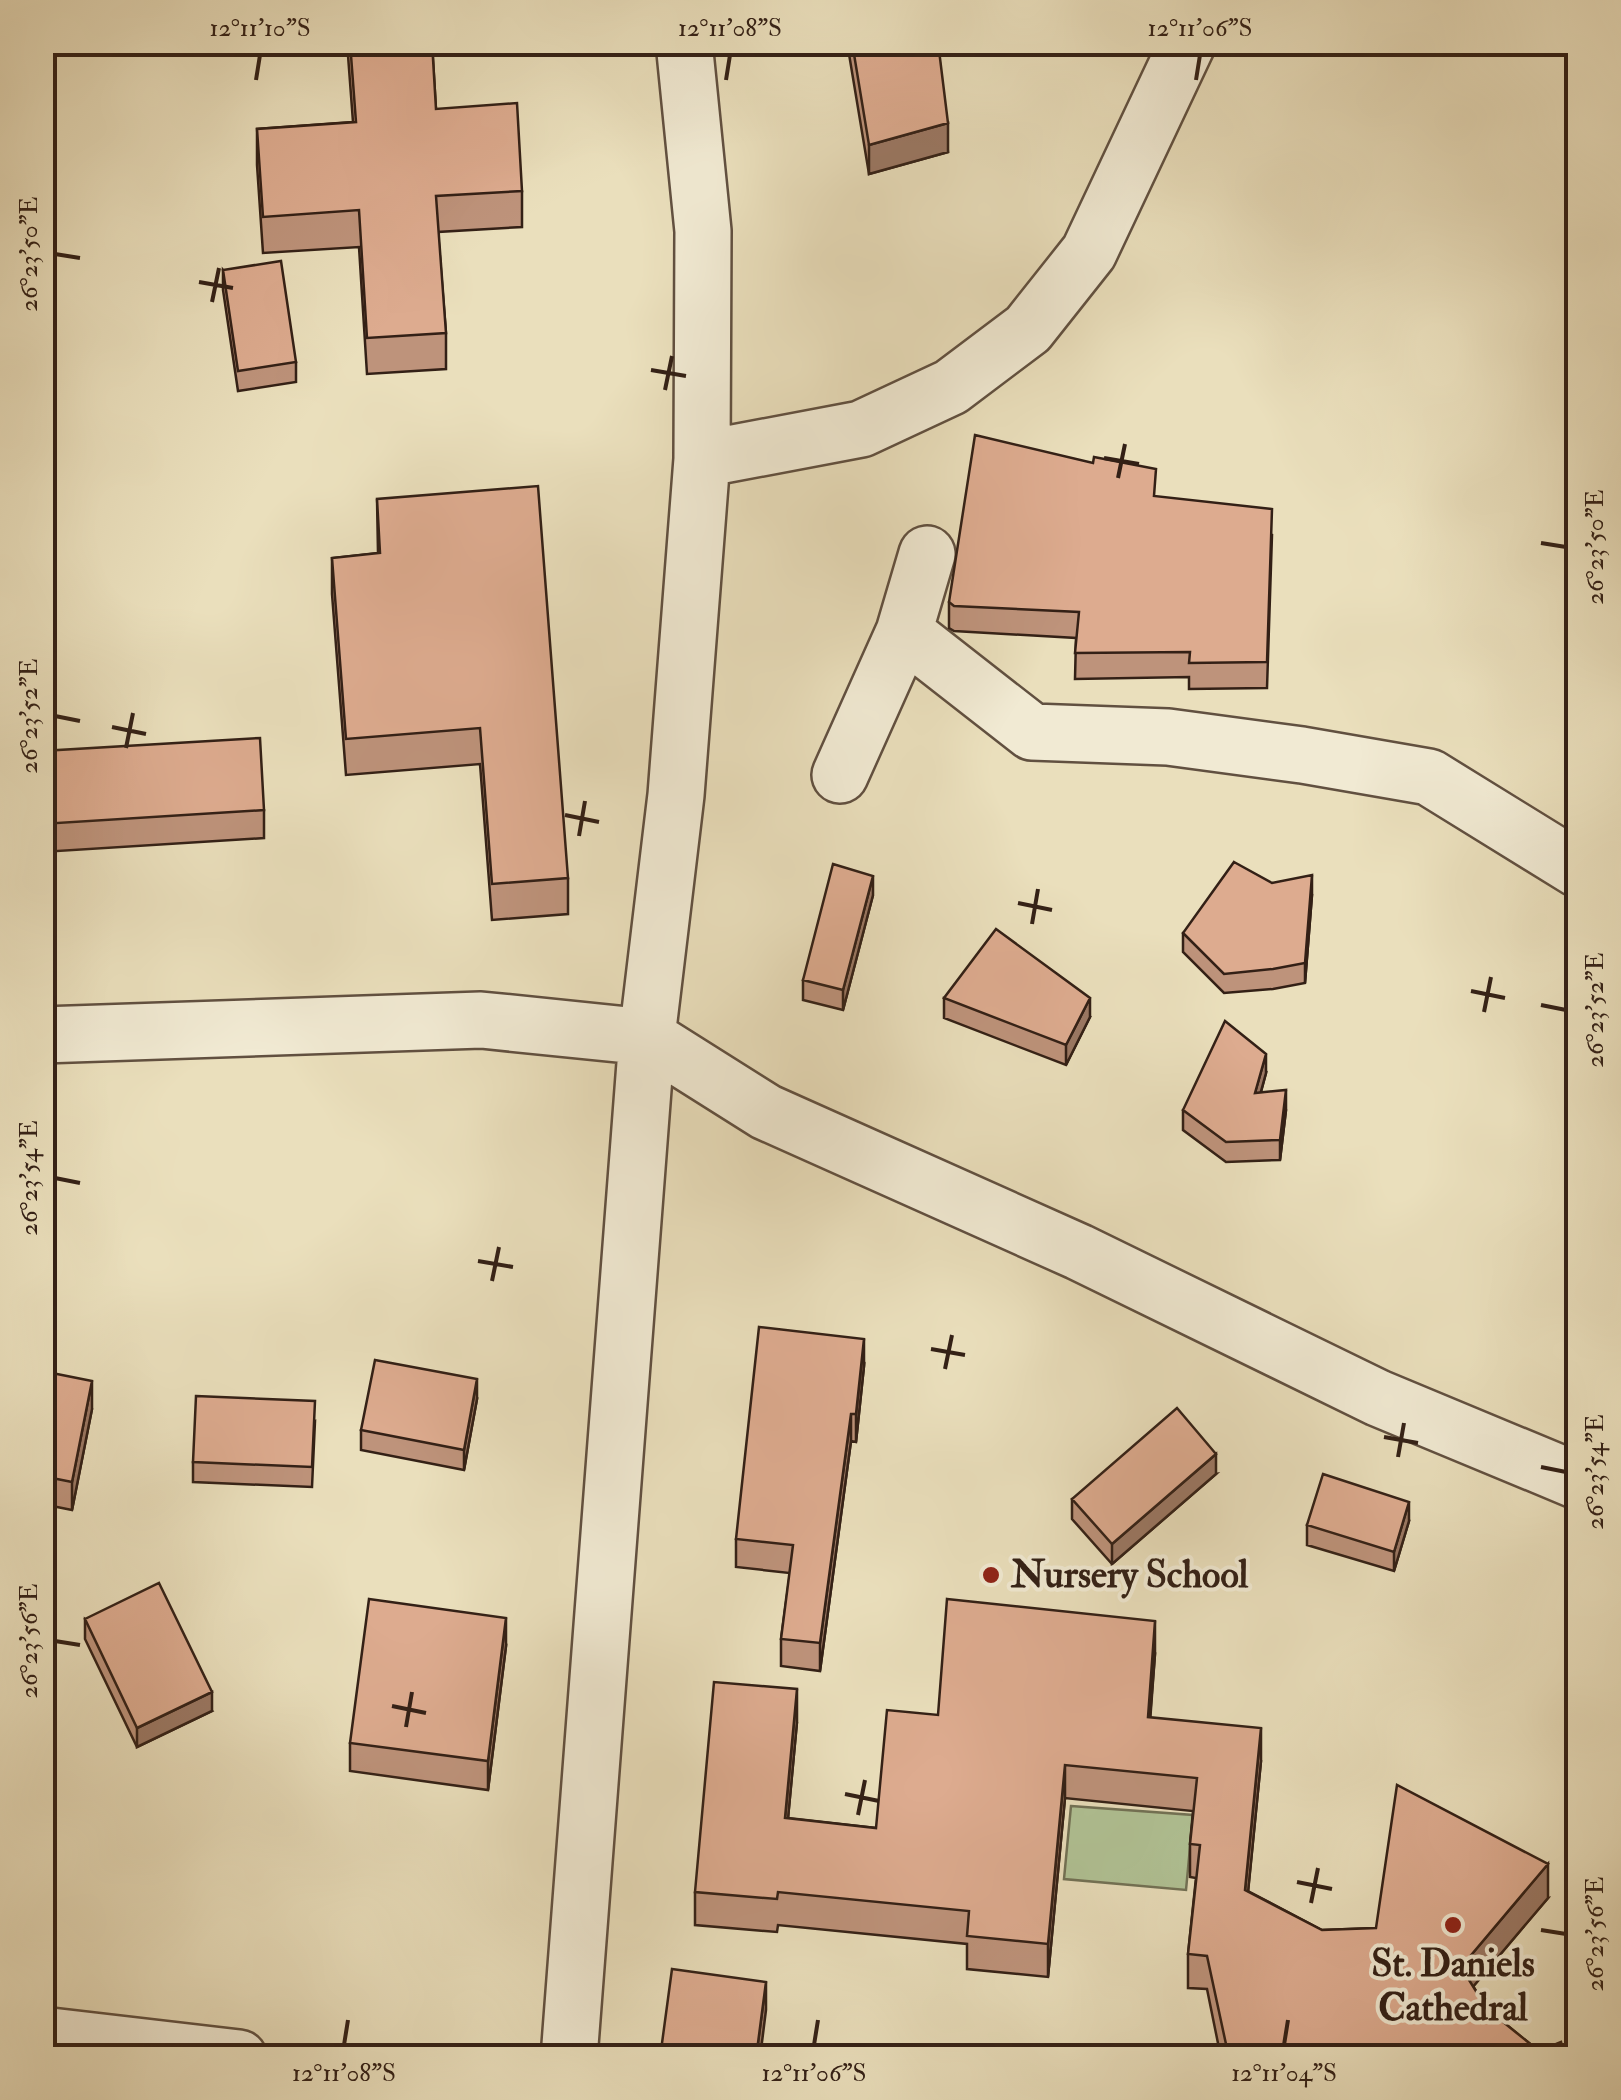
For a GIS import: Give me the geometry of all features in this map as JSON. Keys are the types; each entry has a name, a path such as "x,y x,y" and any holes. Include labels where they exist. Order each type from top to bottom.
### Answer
{"street":[{"path":"569,2058 647,1037 676,795 702,459 702,231 684,42"},
{"path":"702,459 861,428 951,387 1028,330 1090,252 1188,42"},
{"path":"840,776 904,632 926,554"},
{"path":"904,632 1032,732 1168,737 1429,777 1578,870"},
{"path":"42,1035 481,1020 647,1037 766,1112 1078,1252 1378,1398 1578,1480"},
{"path":"42,2035 238,2058"}],"green space":[{"path":"1071,1806 1193,1815 1186,1890 1064,1879"}],"building":[{"path":"350,42 432,42 436,109 517,103 522,191 436,196 446,333 367,338 359,210 263,217 257,129 356,122"},
{"path":"852,42 938,42 948,123 869,145"},
{"path":"281,261 296,362 238,371 223,270"},
{"path":"975,435 1093,463 1094,457 1156,469 1154,496 1272,509 1267,662 1189,663 1190,652 1075,653 1079,612 954,606 949,602"},
{"path":"538,486 568,878 492,884 480,728 346,739 332,558 380,553 377,499"},
{"path":"260,738 264,810 42,824 42,751"},
{"path":"1234,862 1272,883 1312,875 1305,963 1224,974 1183,933"},
{"path":"833,864 873,876 843,990 803,980"},
{"path":"996,929 1090,998 1066,1045 944,998"},
{"path":"1225,1021 1266,1054 1255,1093 1286,1090 1280,1140 1226,1142 1183,1110"},
{"path":"1578,1273 1578,1311 1566,1303"},
{"path":"759,1327 864,1339 820,1643 781,1639 793,1545 736,1539"},
{"path":"375,1360 477,1379 464,1450 361,1430"},
{"path":"42,1371 92,1381 72,1482 42,1476"},
{"path":"196,1396 315,1401 312,1467 193,1462"},
{"path":"1177,1408 1216,1454 1112,1544 1072,1499"},
{"path":"1323,1474 1409,1502 1394,1552 1307,1525"},
{"path":"159,1583 212,1692 137,1728 85,1619"},
{"path":"369,1599 506,1618 488,1761 350,1743"},
{"path":"947,1599 1155,1621 1148,1717 1261,1728 1245,1890 1322,1930 1376,1928 1397,1785 1548,1864 1461,1967 1487,2009 1539,2051 1561,2042 1565,2058 1229,2058 1207,1956 1188,1954 1200,1845 1190,1844 1197,1778 1065,1765 1048,1944 967,1936 969,1911 778,1892 777,1899 695,1892 714,1682 797,1689 785,1818 876,1828 887,1710 938,1715"},
{"path":"42,1808 49,1833 42,1837"},
{"path":"672,1969 766,1982 756,2058 660,2058"}],"place":[{"name":"Nursery School","path":"991,1575"},
{"name":"St. Daniels Cathedral","path":"1453,1925"}]}
